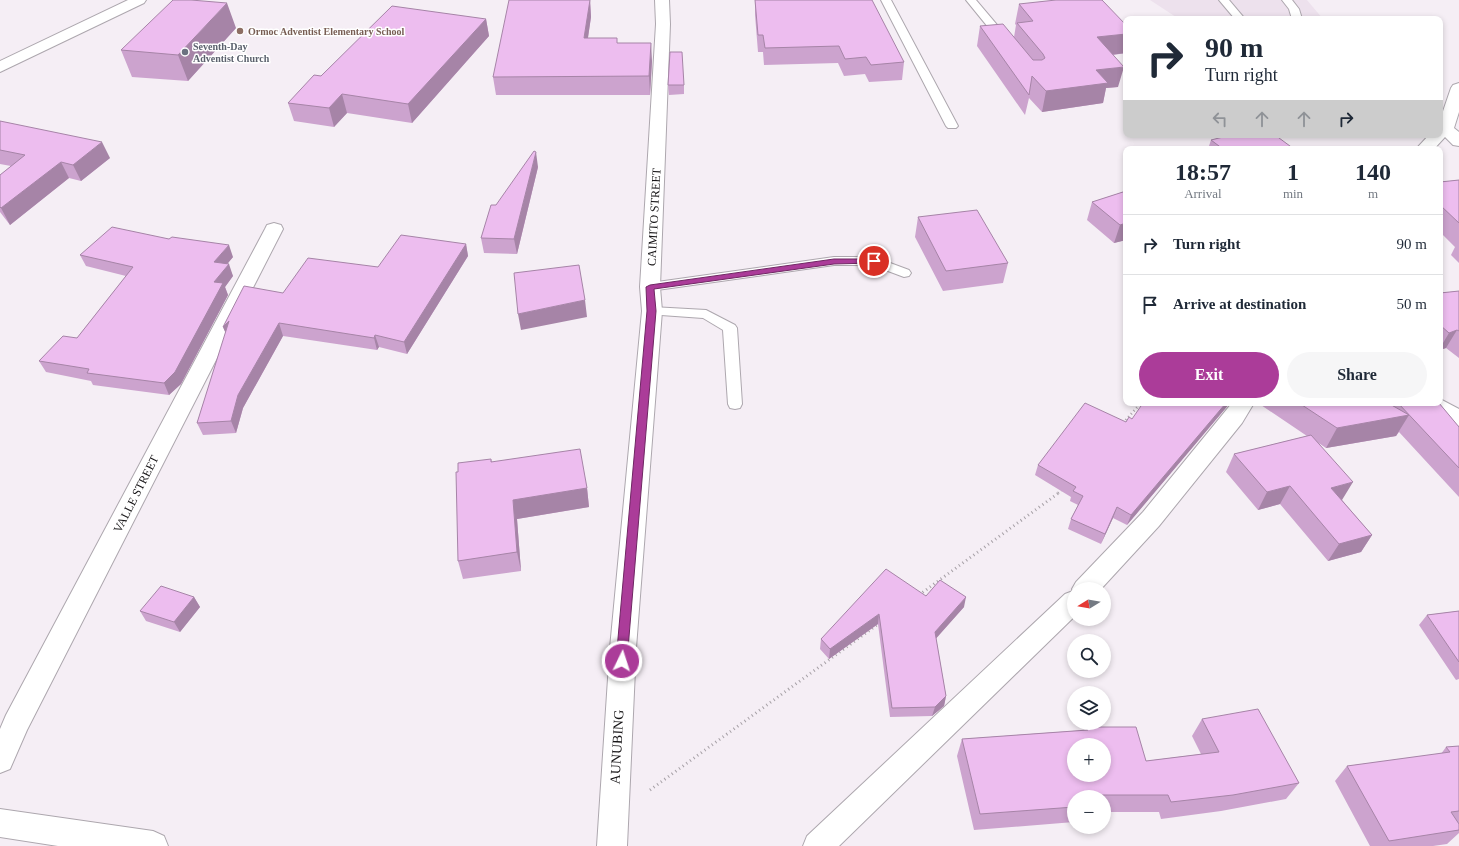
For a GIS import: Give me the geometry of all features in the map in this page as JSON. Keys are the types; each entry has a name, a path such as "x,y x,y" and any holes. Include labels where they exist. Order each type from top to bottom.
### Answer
{"street":[{"path":"0,67 139,0"},
{"name":"CAIMITO STREET","path":"623,648 652,311 650,287 663,24 662,0"},
{"path":"1443,127 1459,88"},
{"path":"1443,133 1459,141"},
{"path":"1427,146 1435,138"},
{"name":"VALLE STREET","path":"0,760 16,724 274,229"},
{"path":"1092,582 1151,519 1234,417 1241,406"},
{"path":"1435,406 1459,418"},
{"path":"818,846 1067,608"},
{"name":"AUNUBING","path":"612,846 623,648"},
{"path":"0,823 153,846"}],"lane":[{"path":"886,0 952,126"},
{"path":"971,0 1010,47"},
{"path":"1224,0 1237,16"},
{"path":"1287,0 1294,9 1296,16"},
{"path":"650,287 834,262 874,261 904,273"},
{"path":"652,311 706,314 730,328 735,404"}],"path":[{"path":"1121,426 1139,406"},
{"path":"915,597 1065,488"},
{"path":"614,816 883,620"}],"shaded area":[{"path":"1150,0 1307,0 1320,16 1174,16"}],"building":[{"path":"173,0 227,3 178,55 121,50"},
{"path":"509,0 590,0 584,38 617,38 617,43 651,43 649,76 493,77"},
{"path":"755,0 872,0 904,62 871,65 866,57 845,59 839,46 765,48 763,35 758,35"},
{"path":"1056,0 1102,0 1123,22 1123,34 1097,37 1123,67 1096,70 1108,83 1046,91 1032,76 1029,95 980,26 1003,24 1033,60 1042,60 1045,58 1043,54 1017,23 1033,21 1019,4"},
{"path":"392,6 486,19 408,104 342,94 329,108 288,103 314,75 321,76"},
{"path":"670,52 682,52 684,85 668,85"},
{"path":"0,121 102,142 73,165 61,162 1,208 0,175 25,155 0,150"},
{"path":"1219,138 1279,138 1290,146 1219,146 1211,140"},
{"path":"534,151 536,152 514,239 481,238 491,205 496,205"},
{"path":"1459,180 1459,223 1443,208 1443,182"},
{"path":"1123,192 1123,224 1120,225 1092,202"},
{"path":"977,210 1008,263 946,271 918,217"},
{"path":"112,227 169,239 172,237 229,245 214,262 229,264 214,282 223,283 175,372 164,383 87,373 89,369 39,361 63,336 77,338 133,267 80,255"},
{"path":"401,235 466,244 404,342 375,335 374,338 279,323 238,395 231,421 197,423 229,321 223,327 244,286 283,293 308,258 378,267"},
{"path":"579,265 585,300 518,314 514,273"},
{"path":"1459,291 1459,331 1457,330 1449,333 1443,328 1443,293"},
{"path":"1085,403 1126,422 1129,417 1132,419 1141,406 1223,406 1131,515 1117,507 1105,534 1071,519 1083,496 1073,491 1076,487 1038,465"},
{"path":"1304,406 1393,406 1409,415 1337,428"},
{"path":"1401,406 1442,406 1459,427 1459,468"},
{"path":"1311,435 1353,482 1331,488 1372,535 1339,544 1290,486 1267,492 1234,454"},
{"path":"580,449 587,488 513,500 517,552 458,561 456,472 458,472 458,463 491,459 491,462"},
{"path":"886,569 926,596 940,580 966,597 935,632 946,696 935,707 892,708 879,614 830,649 821,639"},
{"path":"161,586 194,597 174,622 140,611"},
{"path":"1459,611 1459,662 1427,615"},
{"path":"1258,709 1299,783 1233,795 1171,802 1168,795 1111,795 1111,790 1067,790 1067,808 980,814 962,739 1088,730 1111,730 1111,727 1136,727 1146,761 1219,752 1202,719"},
{"path":"1459,746 1459,811 1451,812 1459,824 1459,830 1389,841 1347,766 1450,752 1446,747"}],"place":[{"name":"Ormoc Adventist Elementary School","path":"240,31"},
{"name":"Seventh-Day Adventist Church","path":"185,52"}],"route":[{"path":"622,661 652,311 650,287 834,262 874,261"}]}
